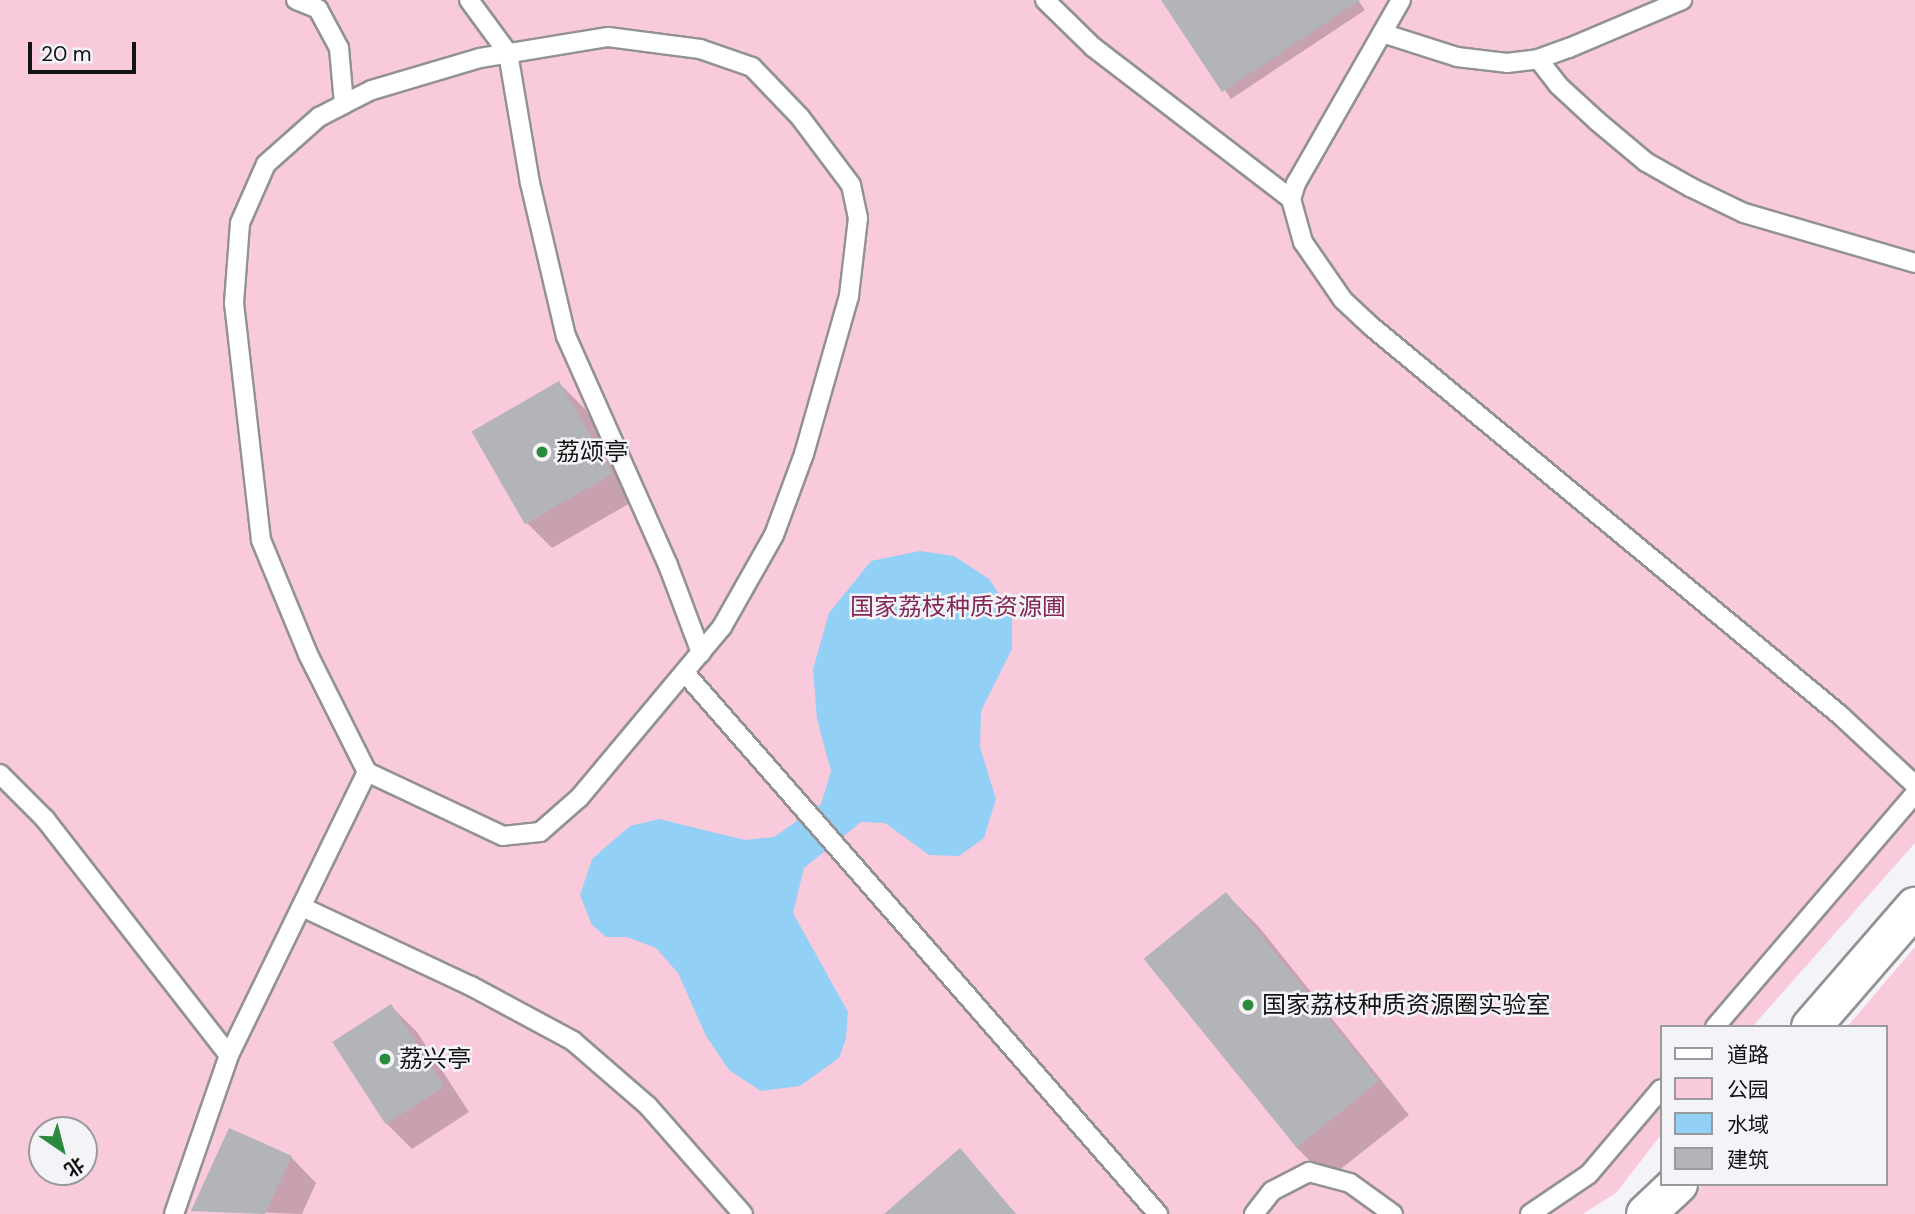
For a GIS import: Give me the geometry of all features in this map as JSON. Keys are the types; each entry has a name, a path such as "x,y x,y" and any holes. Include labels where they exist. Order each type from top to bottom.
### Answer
{"main road":[{"path":"1813,1025 1915,907"},
{"path":"1646,1214 1676,1186"}],"lane":[{"path":"296,0 318,9 339,48 344,104"},
{"path":"469,0 508,53 530,183 566,337 668,565 701,653"},
{"path":"1045,0 1093,47 1291,199 1303,242 1343,300 1840,715 1915,785"},
{"path":"1291,199 1401,0"},
{"path":"1382,33 1457,57 1507,63 1538,59 1682,0"},
{"path":"608,37 700,49 752,67 800,117 851,185 858,218 849,296 804,454 774,535 722,627 580,797 540,832 503,836 367,772 309,654 261,540 234,303 240,223 267,164 319,117 372,90 508,53 608,37"},
{"path":"1538,59 1558,85 1597,121 1646,162 1689,187 1744,213 1915,263"},
{"path":"685,673 1158,1214"},
{"path":"174,1214 229,1055 367,772"},
{"path":"0,774 44,819 229,1055"},
{"path":"1717,1025 1915,794"},
{"path":"302,906 471,986 573,1041 648,1106 743,1214"},
{"path":"1530,1214 1589,1174 1660,1090"},
{"path":"1254,1214 1272,1191 1308,1172 1350,1183 1393,1214"}],"green space":[{"name":"国家荔枝种质资源圃","path":"0,0 1915,0 1915,843 1754,1025 1660,1025 1660,1136 1616,1193 1583,1214 0,1214"},
{"path":"1915,947 1915,1214 1676,1214 1701,1186 1887,1186 1887,1025 1849,1025"}],"water":[{"path":"920,551 954,556 989,579 1012,613 1012,649 981,711 980,747 996,799 984,838 959,856 929,855 885,823 861,822 804,868 793,913 848,1012 846,1039 839,1058 800,1086 761,1091 729,1070 706,1036 678,973 656,948 627,937 606,937 592,925 580,895 592,859 630,826 659,819 745,840 774,837 821,804 831,771 817,719 813,669 829,613 871,561"}],"building":[{"path":"1161,0 1360,0 1222,92"},
{"name":"荔颂亭","path":"559,381 612,474 525,524 472,432"},
{"name":"国家荔枝种质资源圈实验室","path":"1226,892 1379,1081 1297,1148 1144,959"},
{"name":"荔兴亭","path":"391,1004 444,1086 386,1124 332,1042"},
{"path":"229,1128 292,1156 265,1214 191,1211"},
{"path":"960,1148 1016,1214 884,1214"}],"place":[{"name":"荔颂亭","path":"542,452"},
{"name":"国家荔枝种质资源圈实验室","path":"1248,1005"},
{"name":"荔兴亭","path":"385,1059"}]}
